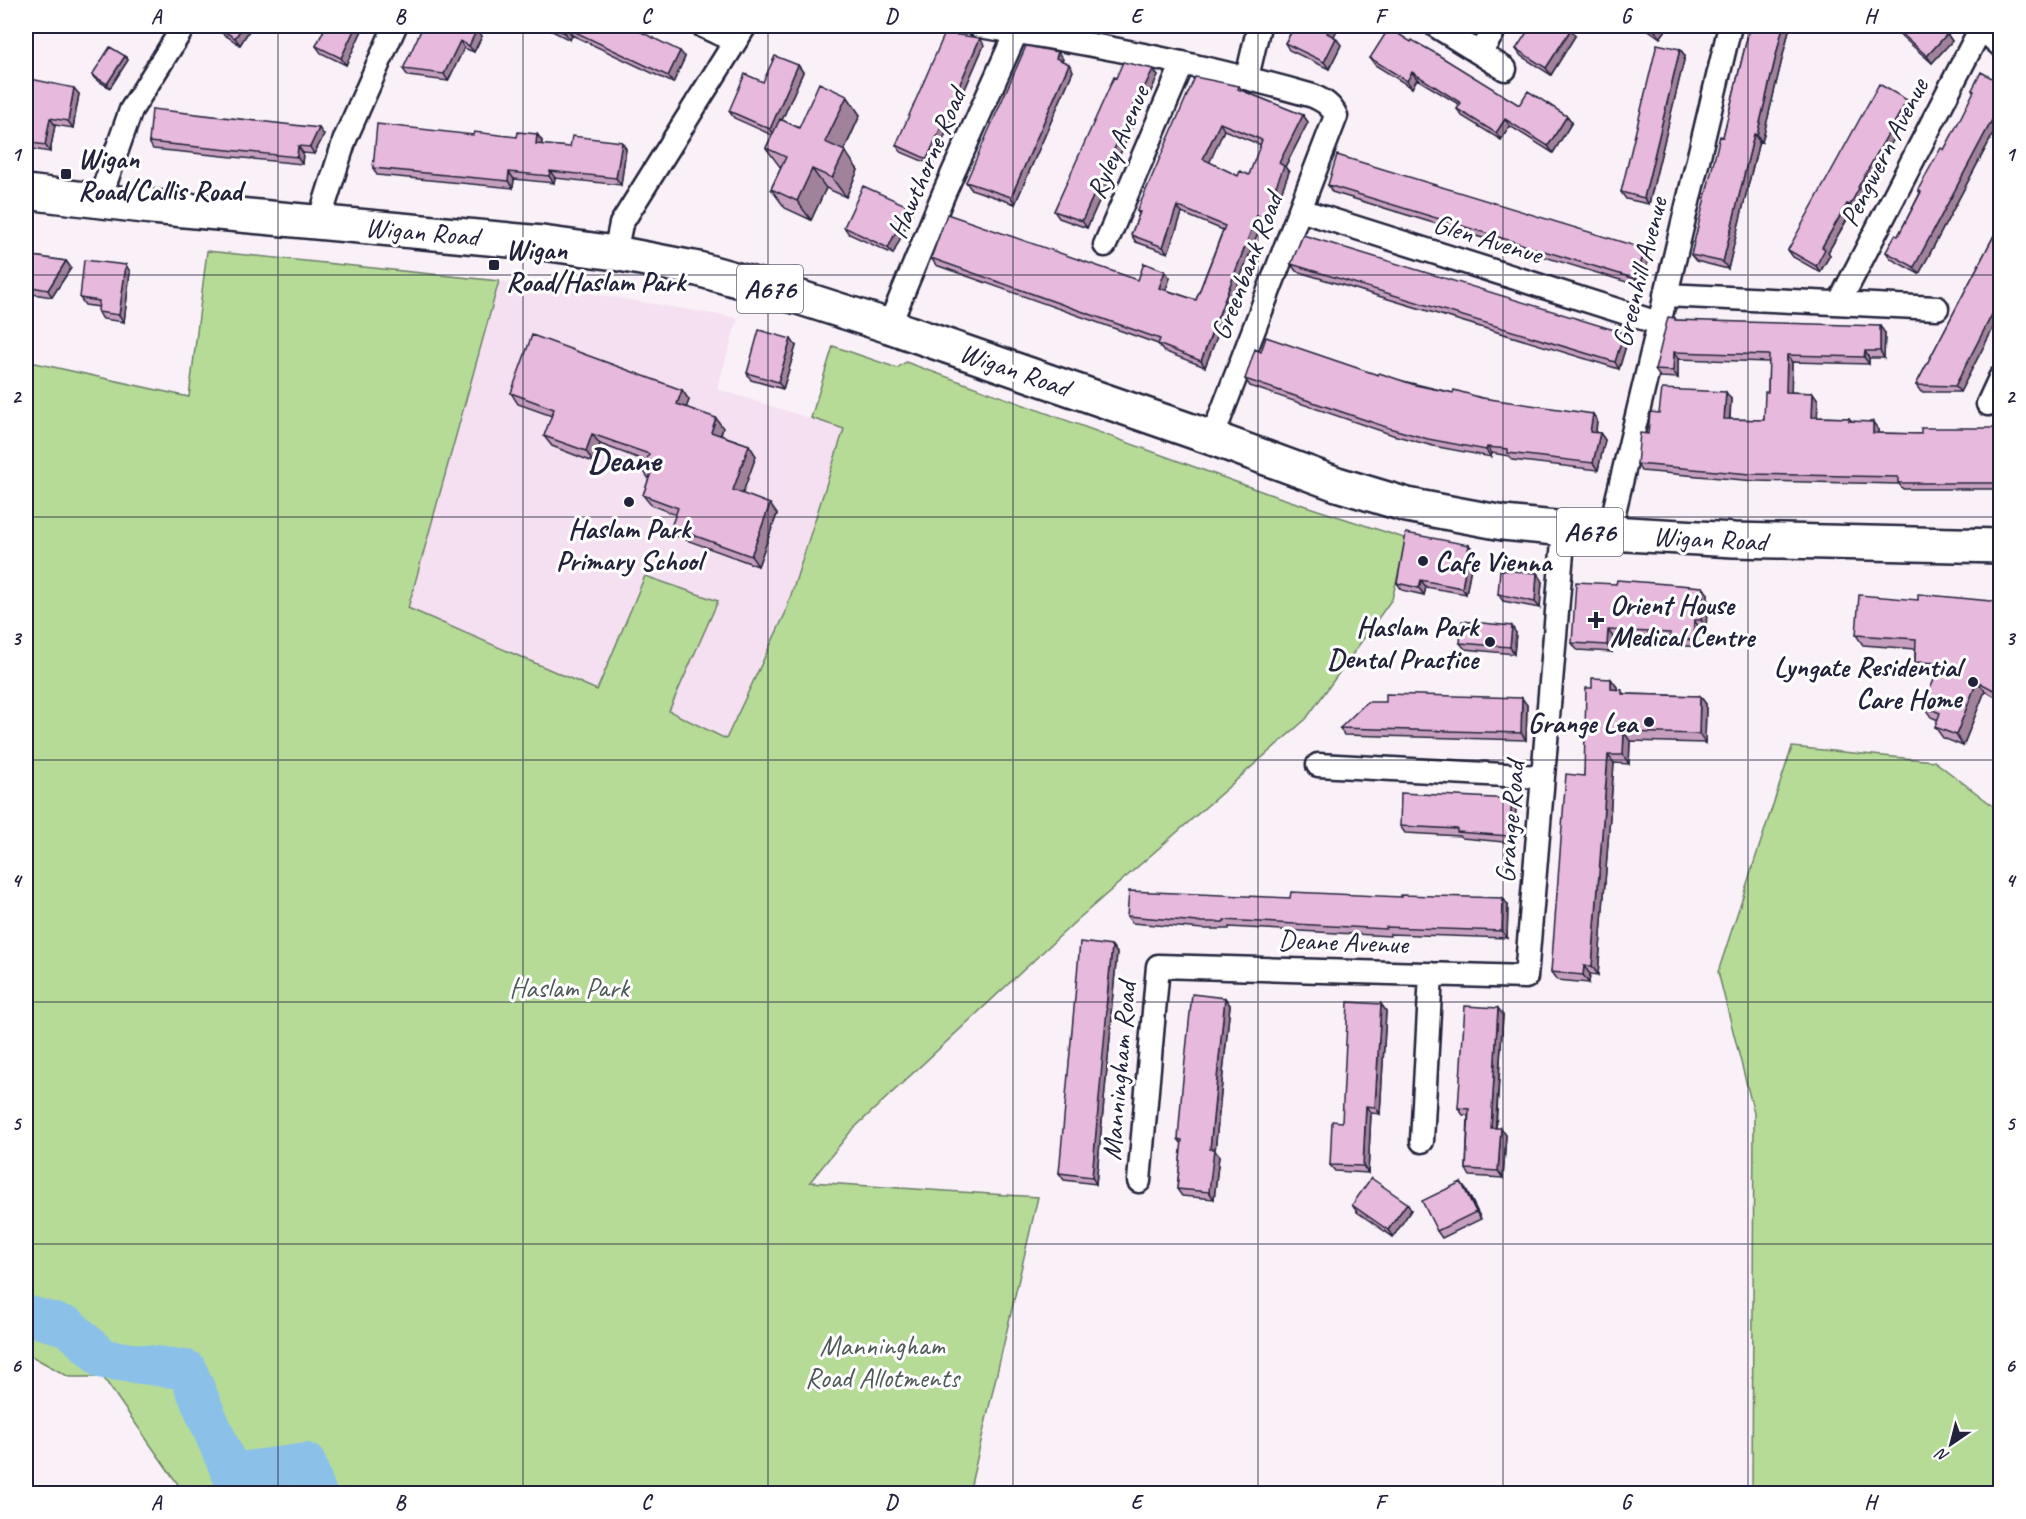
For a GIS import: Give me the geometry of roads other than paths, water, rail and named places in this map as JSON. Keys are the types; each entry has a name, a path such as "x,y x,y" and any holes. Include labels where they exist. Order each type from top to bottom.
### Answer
{"main road":[{"name":"Wigan Road","path":"26,192 542,243 615,253 698,269 889,326 1212,438 1337,484 1407,505 1503,523 1608,533 1852,544 2001,546"}],"street":[{"path":"99,201 131,110 184,26"},
{"path":"319,221 345,139 395,26"},
{"path":"615,253 621,225 740,33 703,26"},
{"path":"980,26 1018,28 1247,77 1259,26"},
{"path":"1436,26 1504,69"},
{"name":"Greenhill Avenue","path":"1608,533 1730,26"},
{"path":"1980,27 2001,45"},
{"name":"Pengwern Avenue","path":"1839,303 1980,27"},
{"name":"Hawthorne Road","path":"889,326 944,193 1018,28"},
{"path":"1480,53 1492,34"},
{"name":"Ryley Avenue","path":"1105,245 1183,63"},
{"name":"Greenbank Road","path":"1212,438 1336,116 1332,108 1324,101 1247,77"},
{"name":"Glen Avenue","path":"1300,210 1658,323"},
{"path":"1665,295 1937,308"},
{"path":"1988,404 2001,378"},
{"name":"Grange Road","path":"1526,977 1564,530"},
{"path":"1318,765 1542,777"},
{"name":"Deane Avenue","path":"1158,966 1526,977"},
{"name":"Manningham Road","path":"1139,1181 1158,966"},
{"path":"1422,1141 1431,974"}],"waterway":[{"path":"26,1315 69,1327 103,1359 187,1370 231,1473 306,1463 317,1494"}],"place":[{"name":"Wigan Road/Callis Road","path":"66,174"},
{"name":"Wigan Road/Haslam Park","path":"494,265"},
{"name":"Haslam Park Primary School","path":"629,502"},
{"name":"Cafe Vienna","path":"1423,561"},
{"name":"Orient House Medical Centre","path":"1596,620"},
{"name":"Haslam Park Dental Practice","path":"1490,642"},
{"name":"Lyngate Residential Care Home","path":"1973,682"},
{"name":"Grange Lea","path":"1649,722"}],"district":[{"name":"Deane","path":"624,459"}],"park label":[{"name":"Haslam Park","path":"569,987"},
{"name":"Manningham Road Allotments","path":"882,1361"}]}
